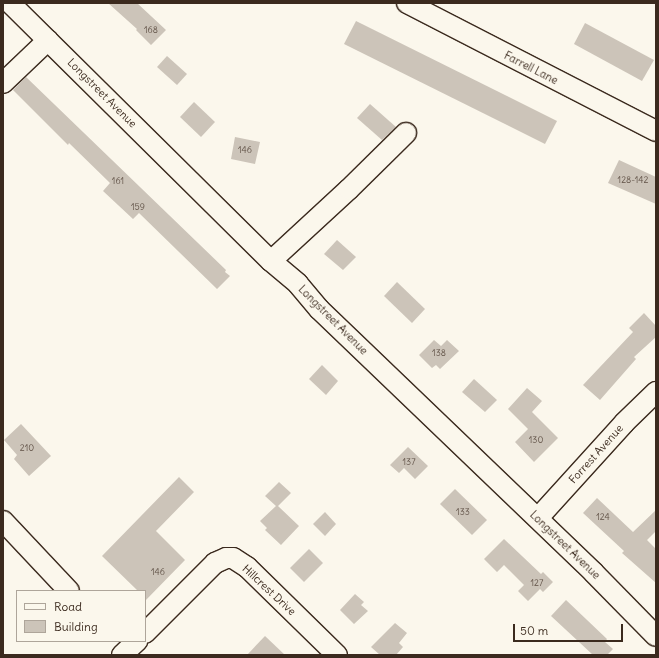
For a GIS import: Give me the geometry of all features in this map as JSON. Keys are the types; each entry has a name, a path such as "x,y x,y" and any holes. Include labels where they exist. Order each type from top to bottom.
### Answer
{"street":[{"name":"Longstreet Avenue","path":"10,3 271,261 298,284 319,309 538,518 656,636"},
{"name":"Farrell Lane","path":"408,3 656,131"},
{"path":"3,83 48,40"},
{"path":"271,261 349,189 406,133"},
{"name":"Forrest Avenue","path":"538,518 624,423 656,392"},
{"path":"3,520 68,590"},
{"name":"Hillcrest Drive","path":"146,632 215,563 226,558 233,558 247,567 337,655"}],"building":[{"path":"108,3 137,3 166,30 151,45 136,30 137,29"},
{"path":"356,21 557,121 545,144 344,44"},
{"path":"585,23 654,60 642,81 574,44"},
{"path":"167,56 187,74 177,85 157,67"},
{"path":"26,77 226,270 225,272 230,276 217,289 139,213 133,219 103,191 110,183 69,143 68,145 13,90"},
{"path":"194,102 215,122 201,137 180,117"},
{"path":"370,104 396,127 382,140 357,118"},
{"path":"235,137 260,142 255,164 231,159"},
{"path":"619,160 656,177 656,204 608,183"},
{"path":"337,240 356,257 343,270 324,254"},
{"path":"397,282 425,309 412,323 384,296"},
{"path":"644,313 656,326 656,337 634,357 636,359 600,400 583,385 633,332 629,328"},
{"path":"434,340 441,346 447,340 459,351 440,369 436,365 432,368 419,355"},
{"path":"322,365 338,381 326,395 309,379"},
{"path":"474,379 497,400 485,412 462,392"},
{"path":"527,388 542,401 532,412 558,438 534,462 515,442 528,429 508,409"},
{"path":"21,424 51,456 29,476 14,459 17,455 4,440"},
{"path":"408,447 428,466 415,479 404,468 399,473 390,465"},
{"path":"179,477 194,492 156,531 185,560 146,600 146,590 137,590 102,556"},
{"path":"279,482 291,493 278,506 299,526 281,545 265,530 267,528 260,521 276,506 265,496"},
{"path":"455,489 487,520 472,535 440,504"},
{"path":"597,498 633,532 656,510 656,531 647,540 656,549 656,583 622,553 624,551 583,513"},
{"path":"325,512 336,524 325,536 313,524"},
{"path":"504,539 541,574 543,572 553,582 543,592 540,589 528,601 518,591 524,585 504,565 497,572 484,559"},
{"path":"309,549 323,563 304,582 290,568"},
{"path":"355,594 364,602 361,605 368,611 354,624 340,610"},
{"path":"566,600 607,639 605,642 613,649 607,655 593,655 551,616"},
{"path":"395,623 407,633 399,643 403,647 396,655 380,655 371,647"},
{"path":"265,636 285,655 247,655"}]}
